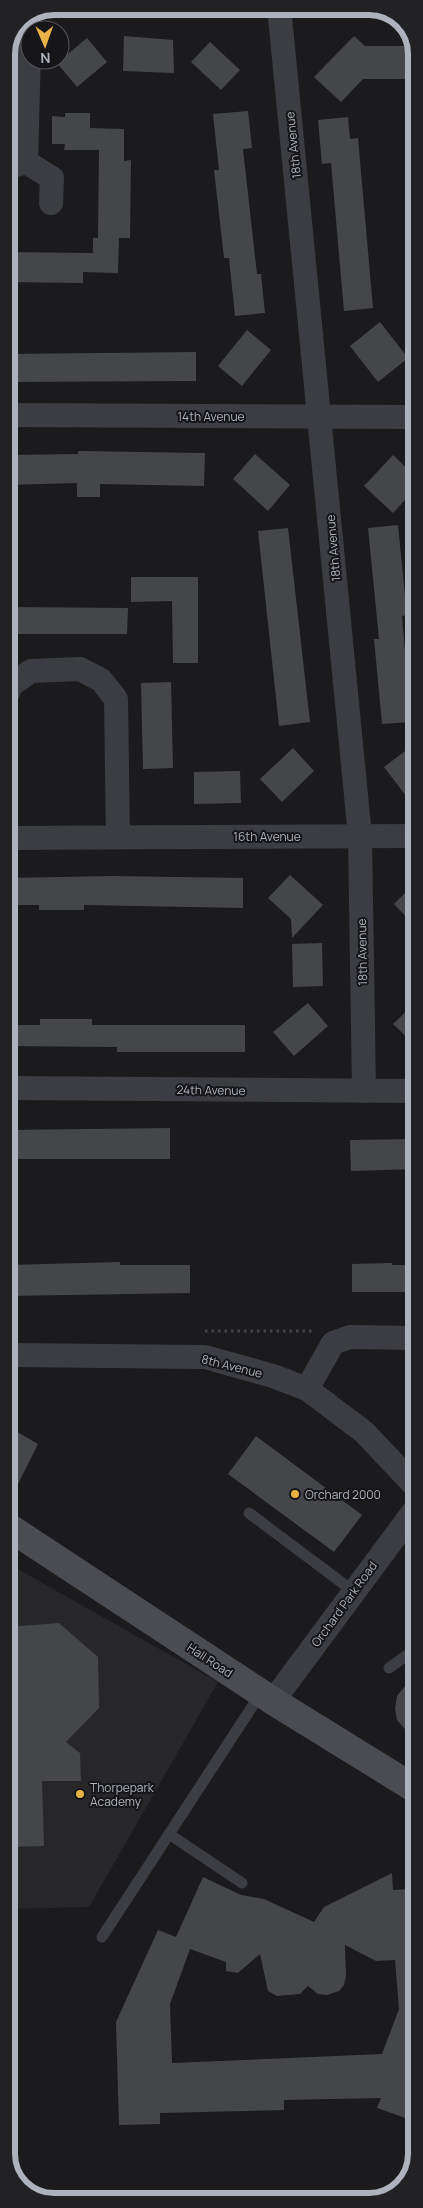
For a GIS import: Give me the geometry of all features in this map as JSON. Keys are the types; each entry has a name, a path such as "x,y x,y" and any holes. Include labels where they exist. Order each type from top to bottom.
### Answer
{"street":[{"name":"18th Avenue","path":"280,15 360,836 364,1091"},
{"path":"29,25 16,165 52,178 50,203"},
{"name":"14th Avenue","path":"15,415 408,417"},
{"path":"15,682 31,671 80,669 101,680 116,698 118,838"},
{"name":"16th Avenue","path":"15,838 408,836"},
{"name":"24th Avenue","path":"15,1088 408,1091"},
{"path":"307,1389 333,1343 350,1337 408,1338"},
{"name":"8th Avenue","path":"15,1355 205,1356 273,1376 307,1389 364,1432 408,1478"},
{"name":"Orchard Park Road","path":"267,1697 353,1591 408,1519"},
{"name":"Hall Road","path":"15,1531 267,1697 408,1784"}],"lane":[{"path":"249,1513 353,1591"},
{"path":"389,1668 408,1654"},
{"path":"102,1937 169,1834 267,1697"},
{"path":"169,1834 242,1882"}],"path":[{"path":"203,1331 321,1331"}],"shaded area":[{"name":"Thorpepark Academy","path":"15,1568 218,1682 89,1907 15,1909"}],"building":[{"path":"124,36 173,40 174,73 123,71"},
{"path":"354,36 365,46 407,46 408,79 363,79 341,102 314,77"},
{"path":"87,38 107,62 77,87 63,70 70,70 70,52"},
{"path":"210,42 240,70 221,90 191,62"},
{"path":"248,111 252,148 243,149 257,274 261,274 265,313 235,316 229,258 224,258 214,170 219,170 213,114"},
{"path":"65,113 90,113 90,128 124,129 124,161 131,160 130,238 119,238 118,273 83,272 83,283 15,282 15,252 93,253 93,238 98,238 99,150 64,150 65,144 52,144 52,116 65,117"},
{"path":"348,117 350,139 358,138 373,308 344,311 331,163 322,164 318,120"},
{"path":"380,322 408,358 378,382 350,346"},
{"path":"247,330 271,350 242,386 218,366"},
{"path":"196,352 196,381 15,382 15,354"},
{"path":"78,451 205,453 204,486 100,484 100,497 77,497 77,483 15,485 15,455 78,454"},
{"path":"255,454 290,485 268,511 233,479"},
{"path":"393,455 408,469 408,497 393,513 364,486"},
{"path":"398,525 407,615 402,616 408,687 408,722 382,724 374,639 379,639 368,528"},
{"path":"288,528 310,722 279,726 258,531"},
{"path":"131,577 198,577 198,663 173,663 172,601 131,602"},
{"path":"15,607 128,608 127,634 15,634"},
{"path":"171,682 173,768 143,769 141,683"},
{"path":"293,748 314,771 282,802 260,779"},
{"path":"408,749 408,798 384,767"},
{"path":"240,771 241,803 194,804 194,772"},
{"path":"290,875 323,905 292,938 291,919 268,898"},
{"path":"112,876 243,878 243,908 84,905 84,910 39,910 39,905 15,905 15,878"},
{"path":"408,890 408,919 394,904"},
{"path":"322,943 323,986 293,987 292,944"},
{"path":"308,1003 328,1026 294,1056 273,1032"},
{"path":"408,1010 408,1038 393,1024"},
{"path":"40,1019 92,1019 92,1025 245,1025 245,1052 117,1052 117,1047 15,1046 15,1025 40,1025"},
{"path":"170,1128 170,1159 15,1159 15,1130"},
{"path":"408,1139 408,1169 351,1171 350,1140"},
{"path":"120,1262 120,1265 190,1265 190,1293 15,1296 15,1265"},
{"path":"392,1263 392,1265 408,1265 408,1292 352,1292 352,1264"},
{"path":"15,1431 38,1444 15,1490"},
{"name":"Orchard 2000","path":"256,1436 362,1515 334,1552 228,1474"},
{"path":"59,1623 98,1657 99,1708 66,1742 80,1753 81,1781 42,1781 44,1846 15,1847 15,1626"},
{"path":"408,1682 408,1733 397,1720 395,1709 397,1696"},
{"path":"392,1873 393,1890 408,1889 408,2119 377,2108 381,2098 284,2100 284,2110 160,2113 160,2124 119,2125 116,2022 158,1930 176,1937 203,1877 241,1895 264,1899 314,1922 324,1907","holes":["345,1945 376,1961 395,1960 399,2009 382,2054 172,2063 170,2004 190,1949 226,1962 226,1971 238,1973 260,1954 268,1991 277,1996 300,1994 308,1986 318,1994 327,1995 339,1991 344,1985 346,1976"]}],"place":[{"name":"Orchard 2000","path":"295,1494"},
{"name":"Thorpepark Academy","path":"80,1794"}]}
